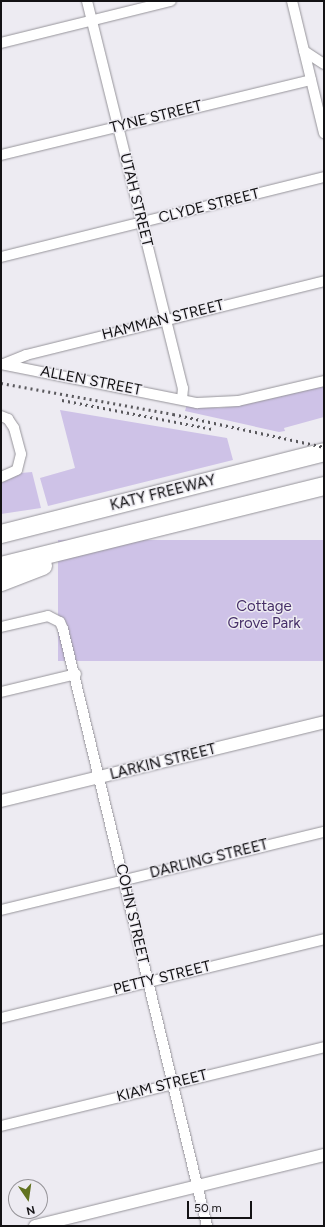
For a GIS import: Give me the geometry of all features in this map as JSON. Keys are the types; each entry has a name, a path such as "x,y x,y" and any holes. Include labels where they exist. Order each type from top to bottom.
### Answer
{"highway":[{"name":"KATY FREEWAY","path":"1,534 324,452"},
{"path":"1,566 324,486"},
{"path":"1,524 63,518"},
{"path":"1,582 112,539"}],"street":[{"name":"UTAH STREET","path":"87,1 183,388 182,399"},
{"path":"1,43 171,1"},
{"path":"292,1 324,133"},
{"path":"304,51 324,64"},
{"name":"TYNE STREET","path":"1,155 311,80"},
{"name":"CLYDE STREET","path":"1,257 324,177"},
{"name":"HAMMAN STREET","path":"3,364 26,355 324,281"},
{"name":"ALLEN STREET","path":"3,364 182,399 219,404 324,381"},
{"path":"4,476 20,466 21,454 14,428 5,418"},
{"name":"COHN STREET","path":"1,626 42,616 57,619 63,629 76,674 172,1083 199,1185 207,1226"},
{"path":"1,692 76,674"},
{"name":"LARKIN STREET","path":"1,801 324,722"},
{"name":"DARLING STREET","path":"1,910 324,832"},
{"name":"PETTY STREET","path":"1,1018 324,939"},
{"name":"KIAM STREET","path":"1,1126 324,1047"},
{"path":"35,1226 324,1155"}],"green space":[{"path":"324,386 324,417 284,428 285,431 279,432 185,411 187,404 219,408 243,405"},
{"path":"60,410 227,438 233,460 48,506 40,478 75,468"},
{"path":"32,472 41,508 1,514 1,483 21,473"},
{"name":"Cottage Grove Park","path":"58,540 324,540 324,661 58,661"}],"railway":[{"path":"1,383 173,414 324,447"},
{"path":"62,400 213,429"}]}
